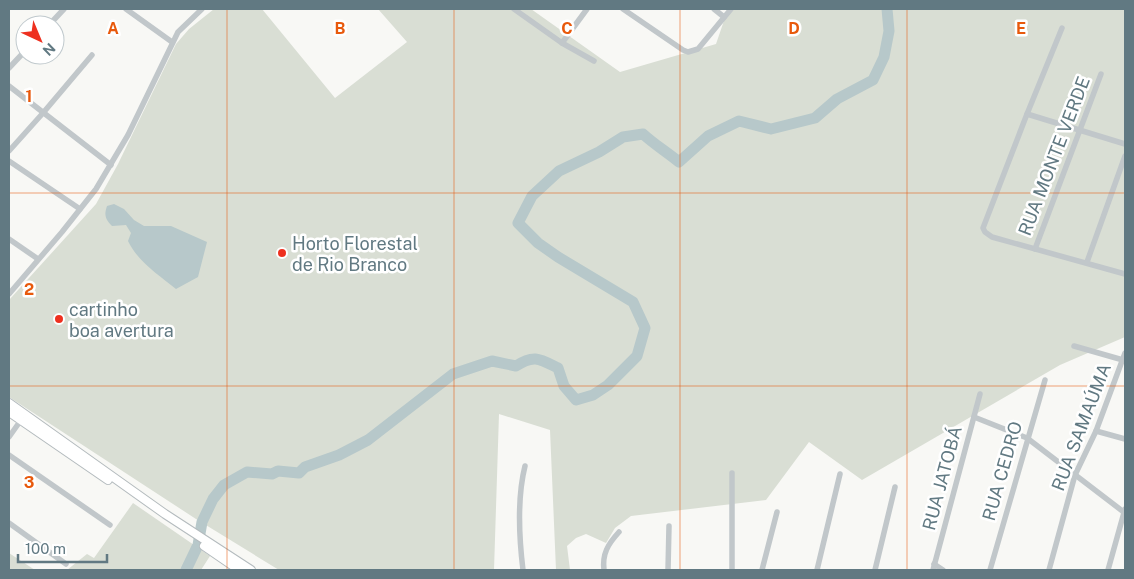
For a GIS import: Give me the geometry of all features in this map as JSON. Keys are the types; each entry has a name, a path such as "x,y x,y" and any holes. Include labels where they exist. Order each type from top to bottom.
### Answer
{"main road":[{"path":"9,403 164,516"},
{"path":"9,412 203,542 251,570"},
{"path":"203,542 239,570"}],"street":[{"path":"126,9 172,42"},
{"path":"9,294 80,209 112,165 172,42 183,25 202,9"},
{"path":"514,9 562,43 594,61"},
{"path":"562,43 587,9"},
{"path":"623,9 688,52 698,49 731,9"},
{"path":"714,9 724,17"},
{"path":"1062,28 983,228 992,237 1125,274"},
{"path":"9,151 92,55"},
{"name":"RUA MONTE VERDE","path":"1035,249 1101,74"},
{"path":"9,86 112,165"},
{"path":"1027,114 1125,144"},
{"path":"1087,262 1125,156"},
{"path":"9,161 80,209"},
{"path":"9,239 38,259"},
{"path":"1074,346 1123,360"},
{"name":"RUA SAMAÚMA","path":"1049,570 1075,475 1096,431 1125,352"},
{"name":"RUA CEDRO","path":"990,570 1045,380"},
{"name":"RUA JATOBÁ","path":"934,567 980,394"},
{"path":"974,417 1027,438 1125,512 1108,570"},
{"path":"9,437 21,420"},
{"path":"1096,431 1125,439"},
{"path":"9,455 110,525"},
{"path":"523,570 520,509 525,466"},
{"path":"732,473 732,570"},
{"path":"817,570 840,474"},
{"path":"875,570 895,487"},
{"path":"762,570 776,512"},
{"path":"9,523 66,564"},
{"path":"668,570 669,526"},
{"path":"604,570 603,555 610,542 619,532"},
{"path":"934,567 943,570"}],"shaded area":[{"path":"214,9 262,9 335,98 407,42 378,9 531,9 620,72 716,44 728,9 1125,9 1125,337 1060,365 862,480 809,442 766,500 631,516 615,528 606,543 586,534 576,538 567,546 570,570 556,570 550,430 499,414 494,570 279,570 196,519 9,397 9,300 96,204 118,164 176,44 189,29"},
{"path":"114,204 124,209 134,220 144,226 171,226 207,242 198,277 176,289 149,268 132,249 128,241 131,233 126,225 112,226 107,219 105,214 107,206"},
{"path":"133,503 210,556 201,570 67,570 87,554 94,558"},
{"path":"9,553 35,570 9,570"}],"waterway":[{"path":"186,570 198,545 202,522 213,499 224,485 247,472 272,474 278,471 299,473 305,467 339,455 368,440 453,374 492,361 516,366 522,362 537,359 558,368 564,386 576,400 593,395 608,385 637,356 645,328 633,302 558,257 538,243 518,223 532,196 559,171 599,152 623,137 643,134 679,162 708,136 739,121 771,129 815,118 837,99 873,80 884,57 889,31 887,9"}],"place":[{"name":"Horto Florestal de Rio Branco","path":"282,253"},
{"name":"cartinho boa avertura","path":"59,319"}]}
